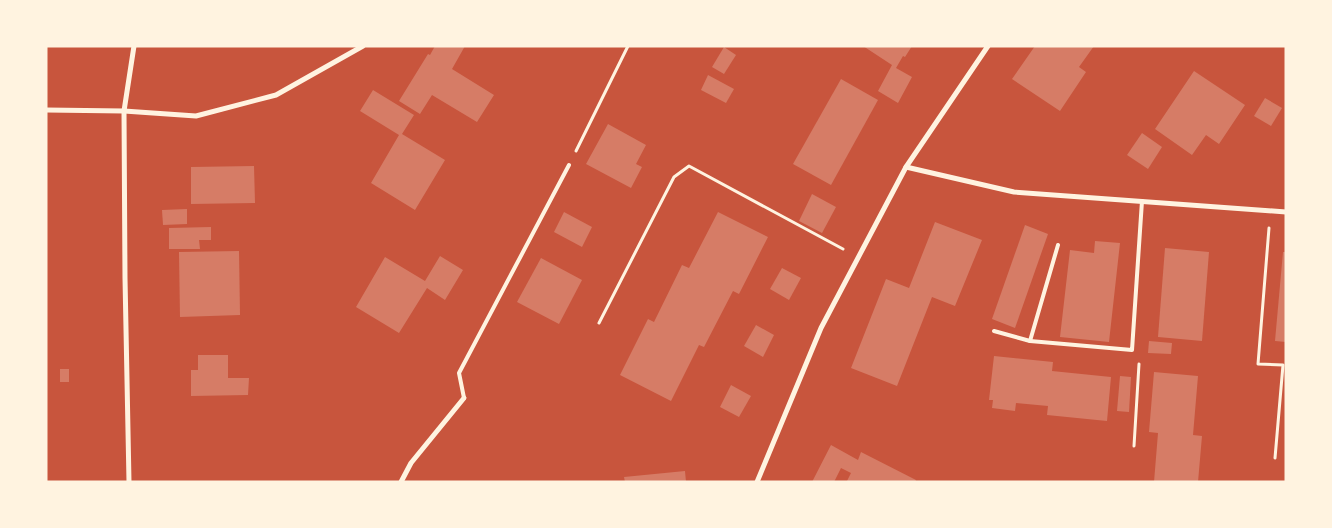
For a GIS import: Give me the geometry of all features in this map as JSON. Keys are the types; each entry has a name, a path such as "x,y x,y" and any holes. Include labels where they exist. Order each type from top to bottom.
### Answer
{"street":[{"path":"129,482 124,278 124,111 134,46"},
{"path":"46,110 124,111 196,116 276,95 363,46"},
{"path":"757,482 821,328 906,167 988,46"},
{"path":"906,167 1014,192 1286,212"},
{"path":"401,482 411,463 464,398"}],"lane":[{"path":"464,398 459,373 569,165"},
{"path":"994,332 1030,341 1132,350 1142,201"},
{"path":"1030,341 1058,245"}],"path":[{"path":"569,165 628,46"},
{"path":"599,323 674,177 689,166 858,258"},
{"path":"1271,210 1258,364 1283,365 1274,458"},
{"path":"1132,350 1140,356 1134,446"}],"building":[{"path":"435,46 465,46 452,69 494,95 477,122 432,95 420,114 399,101"},
{"path":"863,46 912,46 896,68 912,77 898,103 878,91 892,65"},
{"path":"1035,46 1094,46 1079,67 1086,72 1060,111 1012,79"},
{"path":"724,47 736,55 724,74 712,67"},
{"path":"1194,71 1245,105 1219,144 1206,135 1192,155 1155,129"},
{"path":"708,75 734,89 726,103 701,90"},
{"path":"841,79 878,100 831,185 793,164"},
{"path":"373,90 414,115 402,134 445,160 415,210 371,183 399,135 360,111"},
{"path":"1265,98 1282,108 1271,126 1254,116"},
{"path":"608,124 646,145 636,164 642,167 631,188 586,164"},
{"path":"1142,133 1162,147 1148,169 1127,155"},
{"path":"254,166 255,203 191,204 191,167"},
{"path":"812,194 836,207 822,233 799,221"},
{"path":"187,209 187,224 163,225 162,210"},
{"path":"564,212 592,227 582,247 554,232"},
{"path":"718,212 768,237 739,294 733,291 704,347 699,345 671,401 620,375 648,319 654,322 682,265 689,268"},
{"path":"935,222 982,240 955,306 932,297 897,386 851,368 886,279 909,288"},
{"path":"1025,225 1048,234 1015,328 992,319"},
{"path":"211,227 211,240 199,240 200,249 169,249 169,228"},
{"path":"1095,241 1120,243 1109,342 1060,337 1070,250 1094,253"},
{"path":"1165,248 1209,252 1202,341 1158,337"},
{"path":"239,251 240,315 180,317 179,252"},
{"path":"1283,252 1286,252 1286,342 1275,341"},
{"path":"440,256 463,270 445,300 427,288 399,333 356,307 385,257 425,281"},
{"path":"541,258 582,280 559,324 517,302"},
{"path":"782,268 801,278 789,300 770,289"},
{"path":"756,325 774,335 763,357 744,346"},
{"path":"1149,341 1172,343 1171,354 1148,353"},
{"path":"198,355 228,355 228,378 249,378 248,395 191,396 191,370 198,370"},
{"path":"994,356 1053,362 1052,371 1111,377 1107,421 1047,415 1048,406 1016,403 1015,411 992,408 993,400 989,400"},
{"path":"60,369 69,369 69,382 60,382"},
{"path":"1154,372 1198,376 1193,435 1202,436 1198,482 1154,482 1158,433 1149,432"},
{"path":"1120,376 1131,377 1129,412 1117,411"},
{"path":"731,385 751,396 739,417 720,407"},
{"path":"831,445 858,460 861,452 916,480 915,482 849,482 847,481 851,473 841,468 834,482 812,482"},
{"path":"685,471 686,482 625,482 624,477"}]}
